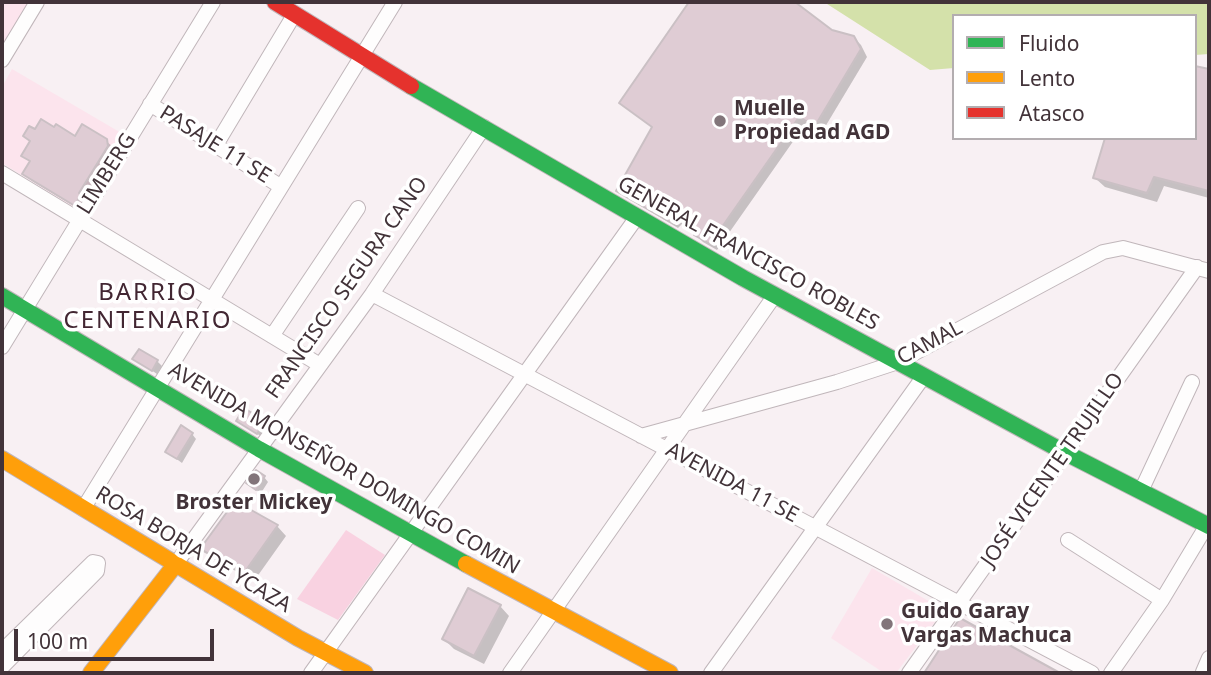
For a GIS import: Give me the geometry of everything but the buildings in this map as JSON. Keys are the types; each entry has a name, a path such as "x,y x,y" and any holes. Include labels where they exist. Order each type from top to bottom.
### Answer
{"street":[{"path":"2,60 37,2"},
{"name":"LIMBERG","path":"2,347 213,2"},
{"name":"GENERAL FRANCISCO ROBLES","path":"275,2 362,57 775,295 1064,452 1209,524"},
{"path":"83,509 395,2"},
{"path":"216,145 294,15"},
{"name":"PASAJE 11 SE","path":"150,104 280,186"},
{"name":"FRANCISCO SEGURA CANO","path":"91,673 175,565 372,294 484,127"},
{"path":"2,173 320,365"},
{"path":"272,336 358,208"},
{"path":"311,673 637,217"},
{"name":"CAMAL","path":"641,436 837,382 898,362 1103,252 1123,248 1203,269"},
{"name":"JOSÉ VICENTE TRUJILLO","path":"909,673 1064,452 1203,269"},
{"name":"AVENIDA 11 SE","path":"372,294 1092,673"},
{"path":"510,673 775,295"},
{"name":"AVENIDA MONSEÑOR DOMINGO COMIN","path":"2,296 259,449 670,673"},
{"path":"711,673 924,376"},
{"path":"1141,491 1192,382"},
{"name":"ROSA BORJA DE YCAZA","path":"2,459 175,565 365,673"},
{"path":"1111,673 1162,600 1209,524"},
{"path":"1068,540 1162,600"},
{"path":"2,651 93,562 98,563 97,571 2,667"}],"shaded area":[{"path":"2,2 32,2 2,52"},
{"path":"824,2 1209,2 1209,54 1197,55 1197,14 952,14 952,68 930,70"},
{"path":"12,69 123,134 80,211 2,163 2,87"},
{"path":"346,530 385,555 338,620 297,599"},
{"name":"Guido Garay Vargas Machuca","path":"872,568 944,610 896,673 884,673 831,638"}],"traffic: fast":[{"path":"411,86 743,278 1064,452 1209,526"},
{"path":"2,296 259,449 466,564"}],"traffic: slow":[{"path":"2,459 298,638 365,673"},
{"path":"466,564 670,673"},
{"path":"91,673 175,565"}],"traffic: jam":[{"path":"275,2 411,86"}],"place":[{"name":"Muelle Propiedad AGD","path":"720,121"},
{"name":"Broster Mickey","path":"254,479"},
{"name":"Guido Garay Vargas Machuca","path":"887,624"}],"district":[{"name":"BARRIO CENTENARIO","path":"148,307"}]}
